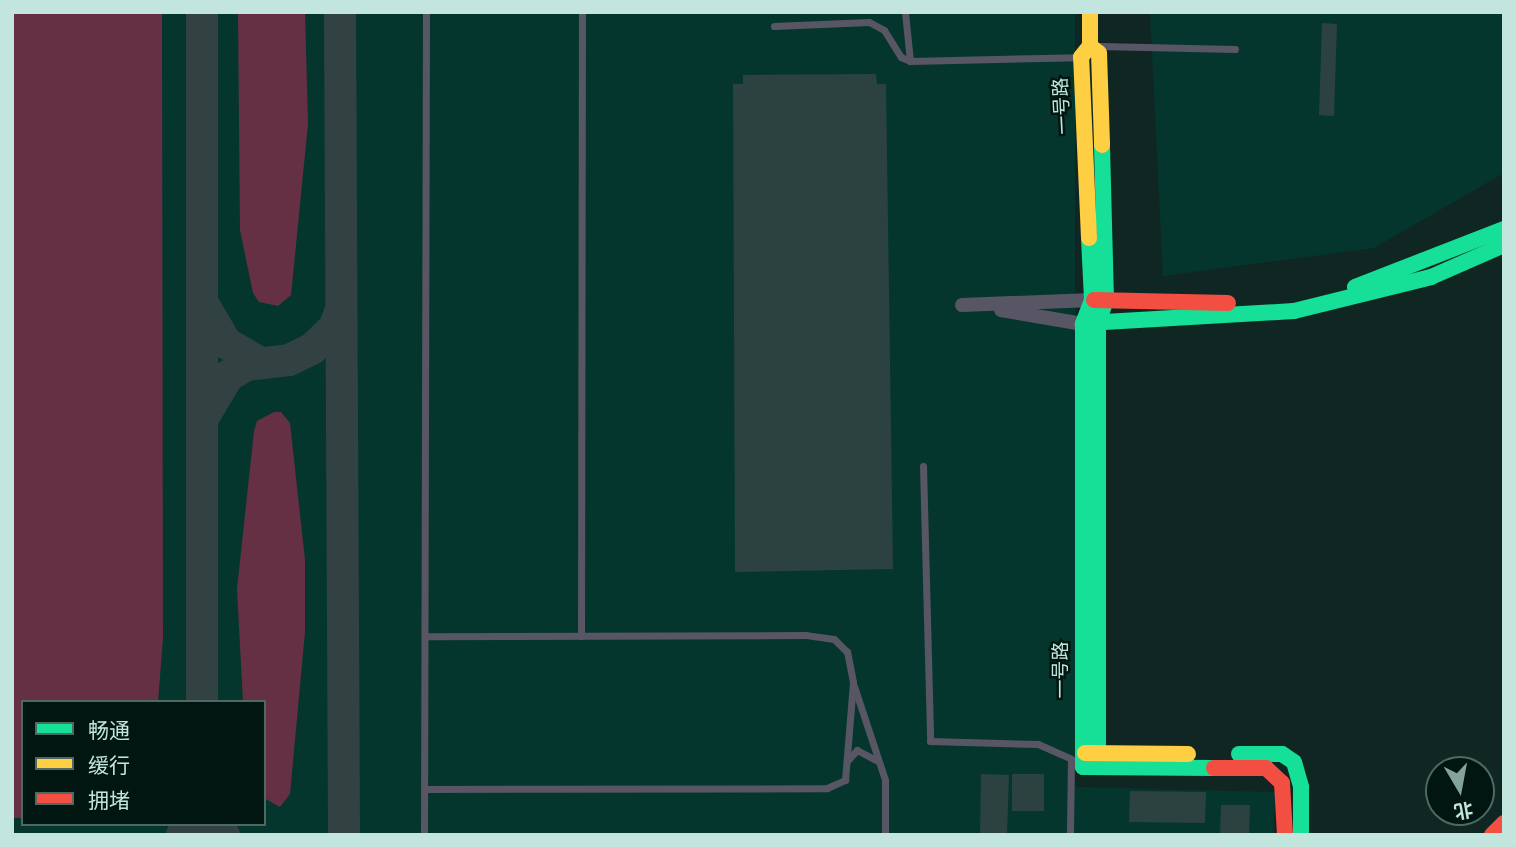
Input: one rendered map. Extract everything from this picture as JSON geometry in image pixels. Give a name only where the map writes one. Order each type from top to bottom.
[{"type":"main road","name":"一号路","points":[[1090,12],[1085,52],[1099,300],[1090,323],[1090,760]]},
{"type":"main road","points":[[1099,300],[1221,303],[1325,294],[1378,281],[1503,234]]},
{"type":"main road","points":[[1090,323],[1294,311],[1342,302],[1431,277],[1503,234]]},
{"type":"main road","points":[[1090,760],[1286,755],[1299,773],[1301,835]]},
{"type":"main road","points":[[1090,760],[1266,768],[1282,783],[1285,835]]},
{"type":"main road","points":[[1492,835],[1504,823]]},
{"type":"street","points":[[1090,323],[962,305],[1099,300]]},
{"type":"lane","points":[[424,835],[428,636],[426,12]]},
{"type":"lane","points":[[581,636],[582,12]]},
{"type":"lane","points":[[905,12],[910,61]]},
{"type":"lane","points":[[774,26],[869,22],[884,30],[901,57],[910,61],[1085,52],[1235,49]]},
{"type":"lane","points":[[923,466],[930,741],[1038,744],[1071,758],[1070,835]]},
{"type":"lane","points":[[428,636],[834,639],[847,652],[853,682],[885,780],[885,835]]},
{"type":"lane","points":[[425,789],[827,788],[845,779],[853,682]]},
{"type":"lane","points":[[847,761],[857,751],[878,761]]},
{"type":"shaded area","points":[[12,12],[1075,12],[1075,787],[1275,792],[1274,835],[12,835]]},
{"type":"shaded area","points":[[12,12],[162,12],[163,638],[158,700],[21,700],[21,818],[12,818]]},
{"type":"shaded area","points":[[238,12],[305,12],[308,124],[291,295],[278,306],[259,302],[253,293],[240,230]]},
{"type":"shaded area","points":[[1150,12],[1504,12],[1504,173],[1374,248],[1163,276]]},
{"type":"shaded area","points":[[274,412],[281,412],[290,423],[305,560],[305,632],[290,794],[280,807],[266,799],[266,700],[243,700],[237,589],[257,421]]},
{"type":"building","points":[[1322,23],[1337,24],[1334,116],[1319,115]]},
{"type":"building","points":[[876,74],[877,84],[886,84],[893,569],[735,572],[733,84],[743,84],[743,75]]},
{"type":"building","points":[[981,774],[1009,775],[1007,835],[980,835]]},
{"type":"building","points":[[1012,774],[1044,774],[1044,811],[1012,811]]},
{"type":"building","points":[[1130,791],[1206,792],[1205,823],[1129,822]]},
{"type":"building","points":[[1221,805],[1250,805],[1249,835],[1220,835]]},
{"type":"taxiway","points":[[202,12],[202,700]]},
{"type":"taxiway","points":[[340,12],[344,835]]},
{"type":"taxiway","points":[[202,302],[226,343],[259,362]]},
{"type":"taxiway","points":[[203,418],[228,376],[246,365],[289,360],[312,349],[334,328],[341,310]]},
{"type":"taxiway","points":[[182,835],[189,826]]},
{"type":"taxiway","points":[[216,826],[224,835]]},
{"type":"traffic: fast","points":[[1098,767],[1098,323],[1106,300],[1102,145]]},
{"type":"traffic: fast","points":[[1355,287],[1504,229]]},
{"type":"traffic: fast","points":[[1089,238],[1092,300],[1083,324],[1083,767],[1214,768]]},
{"type":"traffic: fast","points":[[1087,323],[1294,311],[1431,277],[1504,245]]},
{"type":"traffic: fast","points":[[1239,754],[1282,754],[1294,762],[1301,787],[1301,835]]},
{"type":"traffic: slow","points":[[1090,12],[1090,46]]},
{"type":"traffic: slow","points":[[1089,238],[1081,57],[1090,46],[1099,53],[1102,145]]},
{"type":"traffic: slow","points":[[1085,753],[1188,754]]},
{"type":"traffic: jam","points":[[1094,300],[1228,303]]},
{"type":"traffic: jam","points":[[1214,768],[1266,768],[1282,783],[1285,835]]},
{"type":"traffic: jam","points":[[1492,835],[1504,823]]}]
